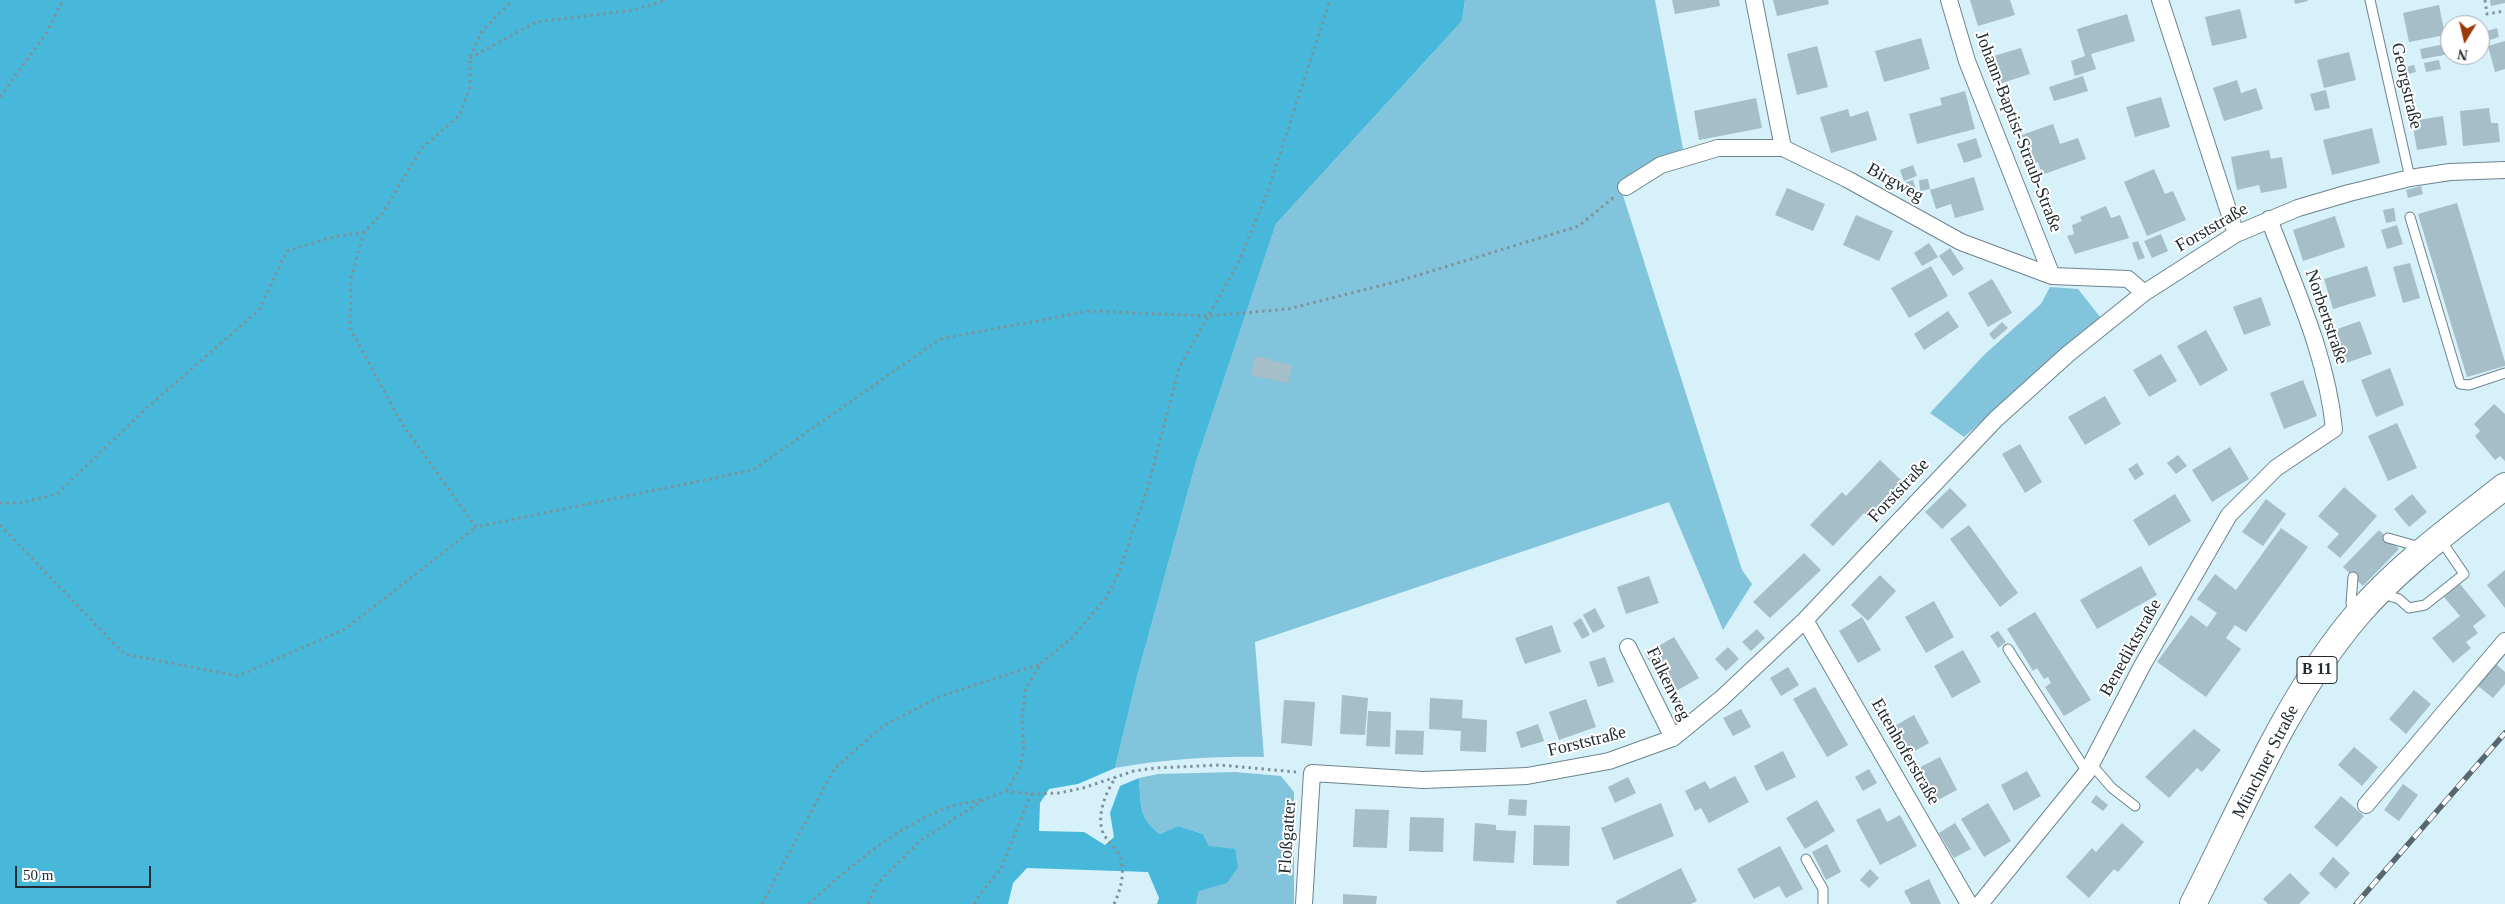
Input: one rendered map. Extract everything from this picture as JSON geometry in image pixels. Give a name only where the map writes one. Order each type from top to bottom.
[{"type":"main road","name":"Münchner Straße","points":[[2193,904],[2292,708],[2356,617],[2378,592],[2430,545],[2505,486]]},
{"type":"street","points":[[1754,0],[1783,148]]},
{"type":"street","name":"Johann-Baptist-Straub-Straße","points":[[1949,0],[1967,60],[2052,276]]},
{"type":"street","points":[[2160,0],[2236,234]]},
{"type":"street","name":"Birgweg","points":[[1626,187],[1660,165],[1718,148],[1783,148],[1847,179],[1961,242],[2052,276],[2128,279],[2144,293]]},
{"type":"street","name":"Forststraße","points":[[1312,773],[1423,780],[1527,776],[1609,761],[1672,738],[1722,698],[1806,620],[1996,419],[2068,354],[2144,293],[2236,234],[2270,220],[2349,193],[2410,178],[2450,172],[2505,170]]},
{"type":"street","name":"Norbertstraße","points":[[2270,220],[2318,350],[2330,393],[2334,430]]},
{"type":"street","name":"Benediktstraße","points":[[1980,904],[2090,768],[2142,666],[2229,515],[2276,468],[2334,430]]},
{"type":"street","name":"Ettenhoferstraße","points":[[1806,620],[1969,904]]},
{"type":"street","points":[[2366,805],[2505,641]]},
{"type":"street","name":"Falkenweg","points":[[1628,647],[1672,738]]},
{"type":"street","name":"Floßgatter","points":[[1304,904],[1312,773]]},
{"type":"lane","name":"Georgstraße","points":[[2370,0],[2410,178]]},
{"type":"lane","points":[[2410,217],[2460,384],[2469,385],[2505,374]]},
{"type":"lane","points":[[2378,592],[2399,600],[2409,608],[2425,605],[2464,574],[2430,545],[2413,545],[2388,538]]},
{"type":"lane","points":[[2353,577],[2351,604],[2356,617]]},
{"type":"lane","points":[[2008,648],[2090,768],[2135,806]]},
{"type":"lane","points":[[1806,859],[1823,889],[1823,904]]},
{"type":"path","points":[[0,97],[47,32],[62,0]]},
{"type":"path","points":[[476,527],[402,424],[350,328],[350,279],[364,232],[382,214],[422,148],[460,116],[470,86],[470,58],[482,31],[513,0]]},
{"type":"path","points":[[470,58],[536,22],[634,10],[667,0]]},
{"type":"path","points":[[1006,791],[1020,768],[1024,750],[1022,720],[1025,690],[1040,664],[1073,637],[1106,598],[1117,578],[1148,487],[1179,368],[1239,261],[1268,191],[1330,0]]},
{"type":"path","points":[[2485,0],[2487,14],[2505,11]]},
{"type":"path","points":[[0,525],[124,654],[238,676],[345,629],[476,527],[753,470],[940,339],[1089,311],[1208,316],[1288,309],[1399,280],[1579,226],[1626,187]]},
{"type":"path","points":[[0,503],[20,503],[57,494],[150,405],[259,310],[287,251],[333,238],[364,232]]},
{"type":"path","points":[[762,904],[834,769],[876,732],[940,696],[1040,664]]},
{"type":"path","points":[[809,904],[860,860],[910,826],[944,808],[985,799],[1006,791],[1031,794],[1059,793],[1134,771],[1155,768],[1220,765],[1312,773]]},
{"type":"path","points":[[1114,904],[1121,887],[1122,871],[1119,856],[1103,832],[1102,814],[1105,793],[1116,777]]},
{"type":"path","points":[[974,904],[1001,869],[1031,794]]},
{"type":"path","points":[[868,904],[877,884],[921,840],[985,799]]},
{"type":"shaded area","points":[[0,0],[1465,0],[1462,21],[1276,224],[1196,462],[1137,677],[1115,768],[1078,784],[1049,789],[1040,803],[1039,831],[1084,832],[1105,845],[1114,837],[1110,813],[1120,786],[1139,778],[1144,816],[1160,834],[1178,826],[1203,834],[1209,846],[1235,849],[1238,867],[1227,883],[1199,891],[1196,904],[1157,904],[1159,898],[1148,872],[1027,868],[1013,883],[1008,904],[0,904]]},
{"type":"shaded area","points":[[1465,0],[1655,0],[1683,149],[1660,159],[1620,186],[1742,570],[1752,584],[1723,630],[1669,502],[1255,642],[1264,757],[1189,759],[1115,768],[1137,677],[1196,462],[1276,224],[1462,21]]},
{"type":"shaded area","points":[[2050,287],[2078,289],[2101,318],[2048,361],[1964,437],[1930,413],[1985,354],[2041,304]]},
{"type":"shaded area","points":[[1235,772],[1281,776],[1294,792],[1294,904],[1196,904],[1209,846],[1203,834],[1178,826],[1160,834],[1144,816],[1139,778],[1158,774]]},
{"type":"building","points":[[1672,0],[1719,0],[1720,6],[1675,14]]},
{"type":"building","points":[[1773,0],[1828,0],[1829,4],[1777,16]]},
{"type":"building","points":[[1970,0],[2010,0],[2015,15],[1978,26]]},
{"type":"building","points":[[2294,0],[2308,0],[2308,1],[2295,4]]},
{"type":"building","points":[[2490,0],[2505,0],[2505,3],[2491,6]]},
{"type":"building","points":[[2439,5],[2441,15],[2440,36],[2409,42],[2403,13]]},
{"type":"building","points":[[2240,9],[2247,38],[2212,46],[2205,17]]},
{"type":"building","points":[[2127,14],[2135,41],[2091,54],[2096,69],[2075,76],[2071,61],[2085,56],[2077,29]]},
{"type":"building","points":[[2497,28],[2499,37],[2490,40],[2490,30]]},
{"type":"building","points":[[1921,38],[1930,69],[1884,82],[1875,51]]},
{"type":"building","points":[[2505,41],[2505,69],[2495,72],[2490,45]]},
{"type":"building","points":[[2440,45],[2440,56],[2422,59],[2420,49]]},
{"type":"building","points":[[1817,46],[1828,87],[1797,95],[1787,54]]},
{"type":"building","points":[[2021,48],[2030,74],[1999,84],[1990,57]]},
{"type":"building","points":[[2349,52],[2356,80],[2324,88],[2317,60]]},
{"type":"building","points":[[2439,60],[2441,69],[2426,72],[2424,63]]},
{"type":"building","points":[[2414,65],[2416,72],[2404,75],[2403,68]]},
{"type":"building","points":[[2083,76],[2088,91],[2054,101],[2049,87]]},
{"type":"building","points":[[2237,80],[2241,93],[2256,88],[2263,109],[2224,121],[2213,88]]},
{"type":"building","points":[[2326,90],[2330,108],[2315,111],[2310,94]]},
{"type":"building","points":[[1965,91],[1975,129],[1917,144],[1909,114],[1942,105],[1940,98]]},
{"type":"building","points":[[2161,97],[2170,127],[2135,137],[2126,107]]},
{"type":"building","points":[[1756,98],[1762,128],[1699,140],[1694,111]]},
{"type":"building","points":[[2489,108],[2491,123],[2498,123],[2500,142],[2463,146],[2460,111]]},
{"type":"building","points":[[1848,109],[1850,117],[1868,111],[1877,140],[1831,153],[1820,117]]},
{"type":"building","points":[[2443,116],[2447,145],[2417,150],[2412,121]]},
{"type":"building","points":[[2053,124],[2060,144],[2078,138],[2086,159],[2042,175],[2038,162],[2030,165],[2019,136]]},
{"type":"building","points":[[2372,128],[2380,163],[2332,175],[2323,140]]},
{"type":"building","points":[[1976,138],[1982,157],[1964,163],[1957,144]]},
{"type":"building","points":[[2269,150],[2271,159],[2282,157],[2287,188],[2261,193],[2259,185],[2237,190],[2231,157]]},
{"type":"building","points":[[1913,165],[1917,176],[1904,181],[1900,170]]},
{"type":"building","points":[[2154,169],[2165,194],[2173,191],[2186,220],[2147,236],[2124,182]]},
{"type":"building","points":[[1974,177],[1984,210],[1955,218],[1951,204],[1936,209],[1930,190]]},
{"type":"building","points":[[1928,179],[1930,189],[1920,191],[1919,180]]},
{"type":"building","points":[[1913,180],[1918,195],[1911,197],[1906,182]]},
{"type":"building","points":[[2421,186],[2423,194],[2408,198],[2406,190]]},
{"type":"building","points":[[1787,188],[1825,204],[1813,231],[1775,215]]},
{"type":"building","points":[[2457,203],[2505,362],[2505,366],[2467,377],[2418,214]]},
{"type":"building","points":[[2106,206],[2111,218],[2120,215],[2129,238],[2075,254],[2067,236],[2074,234],[2072,225],[2082,221],[2080,217]]},
{"type":"building","points":[[2394,208],[2396,221],[2386,223],[2383,210]]},
{"type":"building","points":[[1856,215],[1893,231],[1879,261],[1843,245]]},
{"type":"building","points":[[2335,216],[2345,247],[2303,261],[2293,230]]},
{"type":"building","points":[[2397,225],[2403,244],[2387,249],[2381,230]]},
{"type":"building","points":[[2161,234],[2168,251],[2152,258],[2144,241]]},
{"type":"building","points":[[2138,241],[2145,258],[2138,260],[2132,243]]},
{"type":"building","points":[[1929,243],[1938,257],[1922,266],[1914,253]]},
{"type":"building","points":[[1950,248],[1964,269],[1953,276],[1939,256]]},
{"type":"building","points":[[2410,263],[2420,298],[2403,303],[2393,267]]},
{"type":"building","points":[[1931,266],[1948,296],[1909,318],[1891,288]]},
{"type":"building","points":[[2367,266],[2376,296],[2333,309],[2324,279]]},
{"type":"building","points":[[1992,279],[2012,313],[1988,327],[1968,293]]},
{"type":"building","points":[[2261,297],[2271,325],[2244,335],[2233,307]]},
{"type":"building","points":[[1948,311],[1959,327],[1924,350],[1914,334]]},
{"type":"building","points":[[2360,321],[2372,354],[2337,366],[2326,333]]},
{"type":"building","points":[[2002,322],[2008,328],[1994,340],[1989,334]]},
{"type":"building","points":[[2206,330],[2228,370],[2200,386],[2177,346]]},
{"type":"building","points":[[2161,354],[2177,381],[2149,397],[2133,370]]},
{"type":"building","points":[[1255,356],[1292,365],[1288,383],[1251,375]]},
{"type":"building","points":[[2390,368],[2404,405],[2376,417],[2361,380]]},
{"type":"building","points":[[2303,380],[2317,416],[2284,429],[2270,393]]},
{"type":"building","points":[[2105,396],[2121,424],[2085,445],[2068,417]]},
{"type":"building","points":[[2494,404],[2505,414],[2505,461],[2500,456],[2495,460],[2475,436],[2480,431],[2474,424]]},
{"type":"building","points":[[2397,423],[2417,468],[2388,481],[2368,436]]},
{"type":"building","points":[[2020,444],[2042,482],[2025,493],[2002,454]]},
{"type":"building","points":[[2230,447],[2249,479],[2212,502],[2192,470]]},
{"type":"building","points":[[2178,455],[2187,466],[2176,474],[2167,463]]},
{"type":"building","points":[[1880,460],[1902,481],[1868,516],[1864,513],[1833,546],[1810,525],[1842,492],[1846,496]]},
{"type":"building","points":[[2137,463],[2144,474],[2135,480],[2128,469]]},
{"type":"building","points":[[2344,487],[2377,516],[2340,558],[2327,547],[2339,534],[2318,516]]},
{"type":"building","points":[[1950,488],[1967,505],[1942,529],[1925,512]]},
{"type":"building","points":[[2175,494],[2191,521],[2149,546],[2133,520]]},
{"type":"building","points":[[2412,494],[2427,512],[2409,527],[2394,509]]},
{"type":"building","points":[[2266,499],[2286,514],[2263,546],[2242,532]]},
{"type":"building","points":[[1969,525],[2018,593],[2000,607],[1950,539]]},
{"type":"building","points":[[2281,528],[2308,547],[2246,632],[2235,625],[2226,638],[2241,649],[2206,697],[2157,662],[2191,615],[2207,627],[2217,613],[2197,599],[2215,574],[2236,590]]},
{"type":"building","points":[[2379,530],[2399,549],[2363,586],[2343,567]]},
{"type":"building","points":[[1804,553],[1821,570],[1770,618],[1753,602]]},
{"type":"building","points":[[2141,566],[2157,595],[2097,629],[2080,600]]},
{"type":"building","points":[[2505,570],[2505,608],[2487,585]]},
{"type":"building","points":[[1880,575],[1896,591],[1868,621],[1851,605]]},
{"type":"building","points":[[1649,576],[1659,603],[1626,614],[1617,587]]},
{"type":"building","points":[[2460,584],[2486,616],[2473,626],[2478,633],[2466,642],[2471,648],[2453,663],[2432,638],[2460,616],[2444,597]]},
{"type":"building","points":[[1934,601],[1954,637],[1926,653],[1905,617]]},
{"type":"building","points":[[1595,608],[1605,627],[1593,633],[1583,615]]},
{"type":"building","points":[[2035,612],[2091,700],[2064,716],[2045,687],[2051,683],[2048,677],[2044,679],[2037,668],[2033,671],[2007,629]]},
{"type":"building","points":[[1862,617],[1881,650],[1858,663],[1839,631]]},
{"type":"building","points":[[1581,618],[1590,635],[1582,639],[1573,623]]},
{"type":"building","points":[[1552,625],[1561,652],[1525,664],[1515,638]]},
{"type":"building","points":[[1757,629],[1765,638],[1751,651],[1742,642]]},
{"type":"building","points":[[1998,631],[2006,642],[1998,648],[1990,636]]},
{"type":"building","points":[[1674,637],[1699,678],[1669,695],[1645,654]]},
{"type":"building","points":[[1728,647],[1739,659],[1726,671],[1715,659]]},
{"type":"building","points":[[1963,650],[1981,682],[1952,698],[1934,666]]},
{"type":"building","points":[[1605,657],[1614,682],[1598,687],[1589,662]]},
{"type":"building","points":[[2496,664],[2505,672],[2505,684],[2493,698],[2478,686]]},
{"type":"building","points":[[1788,667],[1799,685],[1781,696],[1770,678]]},
{"type":"building","points":[[1815,687],[1848,745],[1827,757],[1793,699]]},
{"type":"building","points":[[2414,690],[2431,704],[2406,734],[2389,719]]},
{"type":"building","points":[[1342,695],[1368,698],[1365,735],[1340,734]]},
{"type":"building","points":[[1430,698],[1463,700],[1462,718],[1487,720],[1486,752],[1460,751],[1461,731],[1429,729]]},
{"type":"building","points":[[1586,699],[1596,727],[1559,740],[1549,712]]},
{"type":"building","points":[[1284,700],[1315,702],[1312,746],[1281,743]]},
{"type":"building","points":[[1741,709],[1751,727],[1733,736],[1723,718]]},
{"type":"building","points":[[1368,711],[1391,712],[1390,747],[1366,746]]},
{"type":"building","points":[[1914,715],[1929,743],[1906,756],[1891,728]]},
{"type":"building","points":[[1538,724],[1544,741],[1521,748],[1516,732]]},
{"type":"building","points":[[2194,729],[2221,750],[2202,772],[2197,768],[2169,798],[2145,777]]},
{"type":"building","points":[[1396,730],[1424,731],[1423,755],[1395,754]]},
{"type":"building","points":[[2354,747],[2378,767],[2362,786],[2338,765]]},
{"type":"building","points":[[1783,751],[1796,777],[1766,791],[1754,766]]},
{"type":"building","points":[[1940,757],[1957,790],[1930,804],[1913,771]]},
{"type":"building","points":[[1869,769],[1877,783],[1863,791],[1855,777]]},
{"type":"building","points":[[2027,771],[2041,796],[2014,811],[2001,785]]},
{"type":"building","points":[[1735,776],[1749,802],[1709,823],[1701,808],[1695,811],[1685,791],[1705,781],[1710,789]]},
{"type":"building","points":[[1628,777],[1636,793],[1615,803],[1608,787]]},
{"type":"building","points":[[2403,784],[2418,795],[2399,821],[2384,810]]},
{"type":"building","points":[[2096,795],[2108,805],[2103,811],[2091,802]]},
{"type":"building","points":[[2341,796],[2364,816],[2337,847],[2314,827]]},
{"type":"building","points":[[1509,799],[1527,800],[1526,816],[1508,815]]},
{"type":"building","points":[[1817,800],[1835,831],[1805,849],[1786,818]]},
{"type":"building","points":[[1661,803],[1674,836],[1614,860],[1601,828]]},
{"type":"building","points":[[1988,803],[2011,841],[1984,857],[1961,819]]},
{"type":"building","points":[[1880,808],[1887,822],[1900,815],[1917,846],[1880,865],[1856,820]]},
{"type":"building","points":[[1355,809],[1389,810],[1387,848],[1353,847]]},
{"type":"building","points":[[1410,817],[1444,818],[1443,852],[1409,851]]},
{"type":"building","points":[[1475,823],[1496,825],[1496,830],[1516,831],[1514,863],[1473,861]]},
{"type":"building","points":[[1955,823],[1971,849],[1954,858],[1939,833]]},
{"type":"building","points":[[2122,823],[2144,842],[2118,872],[2114,869],[2089,898],[2066,877],[2092,848],[2096,852]]},
{"type":"building","points":[[1534,825],[1570,826],[1569,866],[1533,865]]},
{"type":"building","points":[[1827,844],[1841,872],[1826,880],[1812,852]]},
{"type":"building","points":[[1780,846],[1803,889],[1786,898],[1779,886],[1754,899],[1737,869]]},
{"type":"building","points":[[2333,857],[2350,873],[2336,889],[2319,874]]},
{"type":"building","points":[[1681,868],[1697,901],[1691,904],[1617,904],[1616,901]]},
{"type":"building","points":[[1870,869],[1879,878],[1869,888],[1860,880]]},
{"type":"building","points":[[2290,873],[2310,893],[2299,904],[2268,904],[2263,899]]},
{"type":"building","points":[[1929,879],[1941,904],[1911,904],[1904,891]]},
{"type":"building","points":[[1343,894],[1377,896],[1376,904],[1343,904]]},
{"type":"railway","points":[[2356,904],[2505,733]]}]
